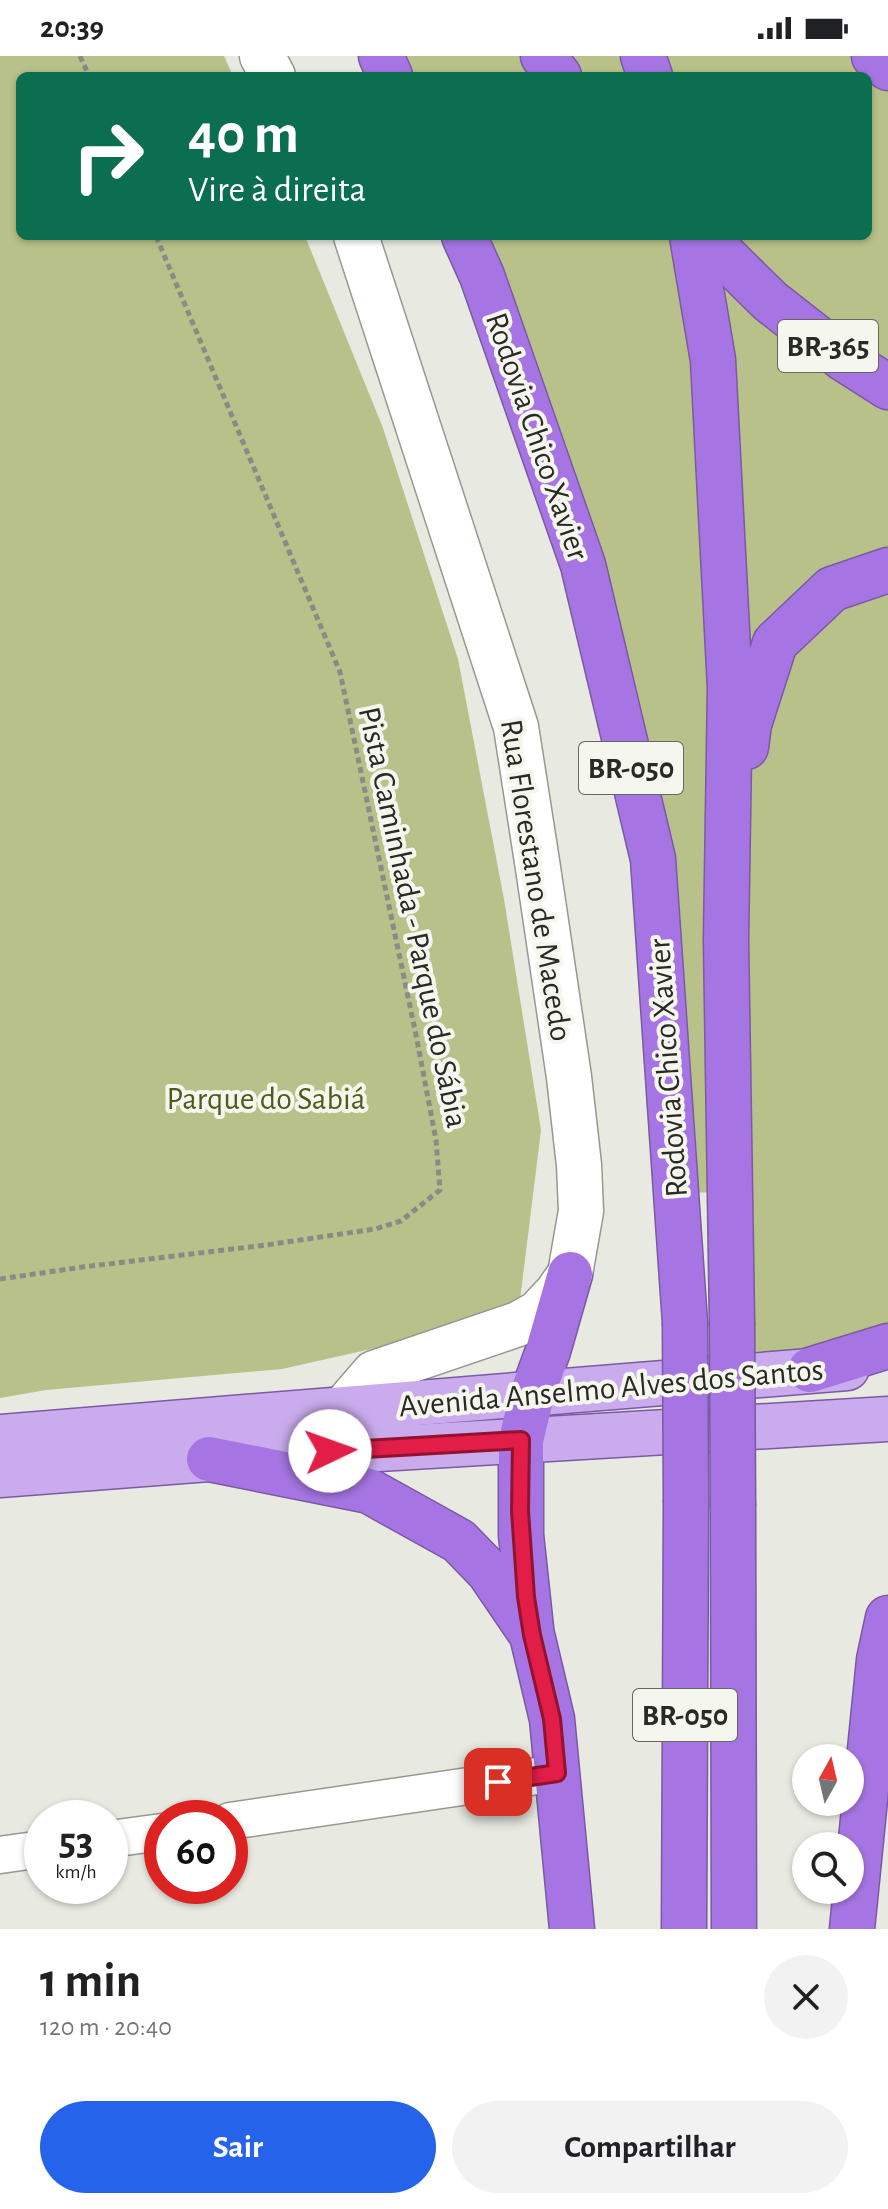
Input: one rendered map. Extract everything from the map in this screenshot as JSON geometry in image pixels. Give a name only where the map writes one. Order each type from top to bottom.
[{"type":"highway","points":[[543,56],[556,72]]},
{"type":"highway","points":[[874,56],[888,68]]},
{"type":"highway","name":"Rodovia Chico Xavier","points":[[466,240],[482,276],[583,565],[653,859],[685,1323],[684,1929]]},
{"type":"highway","name":"Rodovia Chico Xavier","points":[[693,240],[713,360],[730,688],[726,940],[732,1322],[734,1929]]},
{"type":"highway","name":"BR-365","points":[[708,240],[770,301],[844,359],[888,387]]},
{"type":"highway","points":[[726,940],[749,724],[775,643],[832,589],[888,570]]},
{"type":"highway","points":[[570,1274],[521,1440],[521,1535],[532,1635],[552,1719],[572,1929]]},
{"type":"highway","points":[[810,1370],[888,1346]]},
{"type":"highway","points":[[209,1459],[369,1491],[459,1541],[489,1572],[532,1635]]},
{"type":"highway","points":[[852,1929],[879,1660],[888,1618]]},
{"type":"main road","name":"Rua Florestano de Macedo","points":[[343,1409],[374,1373],[518,1324],[538,1313],[570,1274],[581,1211],[569,1077],[516,727],[357,240]]},
{"type":"main road","name":"Avenida Anselmo Alves dos Santos","points":[[0,1437],[888,1365]]},
{"type":"main road","name":"Avenida Anselmo Alves dos Santos","points":[[0,1475],[209,1459],[888,1419]]},
{"type":"street","points":[[248,1818],[557,1773]]},
{"type":"street","points":[[0,1855],[24,1852]]},
{"type":"path","name":"Pista Caminhada - Parque do Sábia","points":[[0,1279],[375,1229],[401,1221],[440,1190],[436,1140],[422,1065],[340,672],[158,240]]},
{"type":"green space","name":"Parque do Sabiá","points":[[0,56],[224,56],[231,72],[16,72],[16,240],[307,240],[383,428],[458,659],[504,899],[541,1130],[518,1316],[282,1369],[46,1390],[0,1398]]},
{"type":"green space","points":[[381,56],[874,56],[888,68],[888,1365],[732,1373],[729,1192],[676,1193],[653,859],[465,240],[872,240],[872,72],[388,72]]},
{"type":"route","points":[[330,1451],[521,1440],[519,1487],[526,1597],[552,1719],[557,1773],[498,1782]]}]
